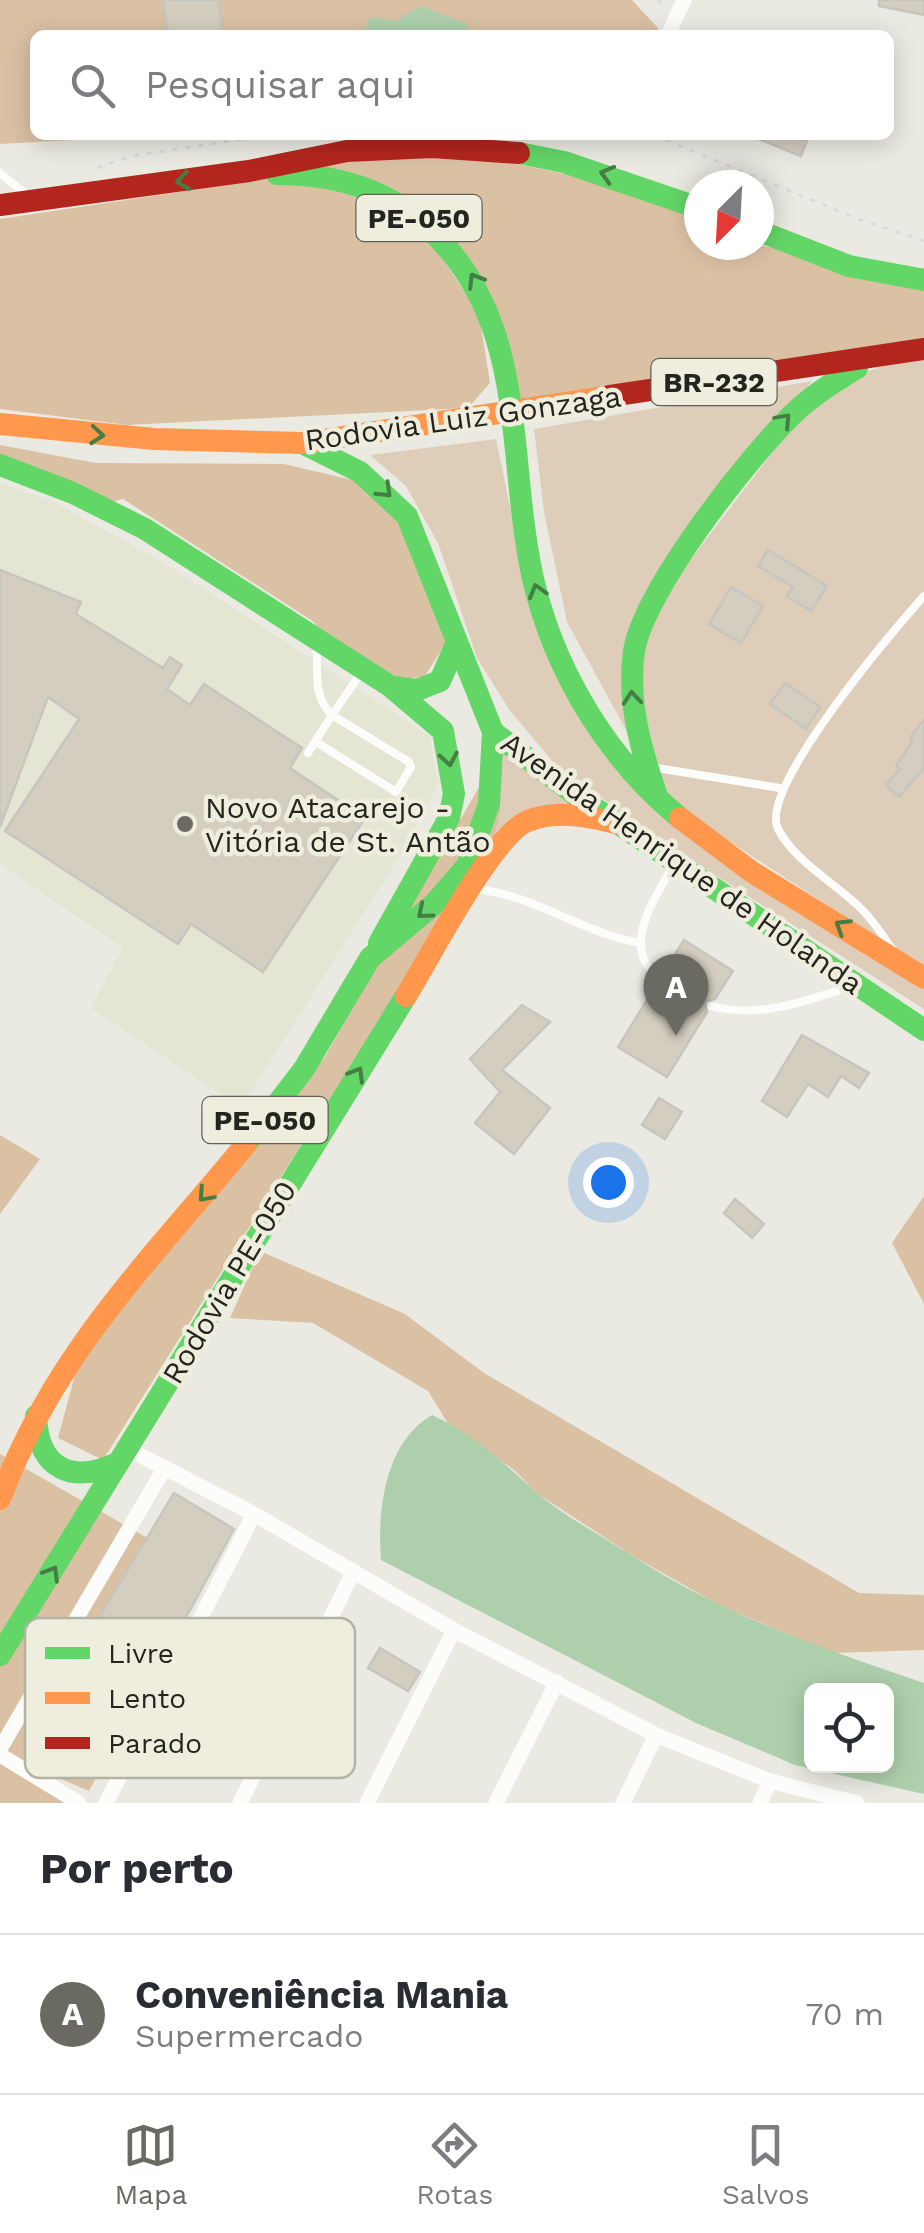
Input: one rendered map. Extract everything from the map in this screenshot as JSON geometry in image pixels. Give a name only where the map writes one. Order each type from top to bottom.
[{"type":"main road","points":[[0,204],[249,171],[347,151],[478,149],[564,162],[684,203]]},
{"type":"main road","name":"Avenida Henrique de Holanda","points":[[249,171],[338,178],[395,201],[452,248],[480,285],[498,330],[533,578],[559,653],[606,739],[656,792],[721,847],[914,972]]},
{"type":"main road","points":[[774,237],[850,266],[924,280]]},
{"type":"main road","name":"Rodovia Luiz Gonzaga","points":[[0,424],[154,440],[302,443],[924,349]]},
{"type":"main road","points":[[656,792],[646,766],[631,696],[632,658],[640,626],[788,414],[836,378],[884,357]]},
{"type":"main road","name":"Avenida Henrique de Holanda","points":[[302,443],[369,476],[393,496],[417,536],[493,732],[620,824],[924,1030]]},
{"type":"main road","points":[[0,465],[109,508],[390,686],[443,731],[454,794],[437,843],[372,956]]},
{"type":"main road","points":[[390,686],[417,690],[440,682],[457,642]]},
{"type":"main road","name":"Rodovia PE-050","points":[[0,1499],[7,1454],[98,1315],[214,1185],[301,1074],[372,956],[438,900],[477,850],[492,800],[493,732]]},
{"type":"main road","name":"Rodovia PE-050","points":[[0,1656],[506,834],[525,819],[572,816],[620,824]]},
{"type":"main road","points":[[36,1412],[35,1434],[43,1454],[58,1470],[79,1476],[101,1474],[124,1455]]},
{"type":"street","points":[[670,30],[684,0]]},
{"type":"street","points":[[124,1455],[164,1469],[254,1514],[454,1630],[656,1735],[770,1781],[858,1803]]},
{"type":"street","points":[[78,1618],[164,1469]]},
{"type":"street","points":[[201,1618],[254,1514]]},
{"type":"street","points":[[330,1618],[353,1572]]},
{"type":"street","points":[[367,1803],[454,1630]]},
{"type":"street","points":[[496,1803],[557,1682]]},
{"type":"street","points":[[25,1709],[0,1752],[25,1768]]},
{"type":"street","points":[[623,1803],[656,1735]]},
{"type":"street","points":[[40,1778],[79,1803]]},
{"type":"street","points":[[106,1803],[119,1778]]},
{"type":"street","points":[[240,1803],[252,1778]]},
{"type":"street","points":[[760,1803],[770,1781]]},
{"type":"lane","points":[[0,173],[33,200]]},
{"type":"lane","points":[[914,972],[872,921],[809,865],[783,835],[774,809],[780,788],[846,693],[924,596]]},
{"type":"lane","points":[[316,742],[392,792],[411,767],[321,704],[318,643]]},
{"type":"lane","points":[[308,753],[362,671]]},
{"type":"lane","points":[[646,766],[780,788]]},
{"type":"lane","points":[[660,978],[647,966],[640,943],[648,913],[675,862]]},
{"type":"lane","points":[[470,888],[531,900],[612,938],[640,943]]},
{"type":"lane","points":[[711,1006],[744,1012],[770,1010],[856,984]]},
{"type":"path","points":[[95,169],[131,156],[238,140]]},
{"type":"path","points":[[666,140],[858,219],[924,240]]},
{"type":"shaded area","points":[[0,0],[632,0],[658,28],[30,30],[30,140],[72,140],[0,144]]},
{"type":"shaded area","points":[[420,6],[468,24],[467,30],[365,30],[370,17],[396,21]]},
{"type":"shaded area","points":[[432,147],[684,198],[684,260],[774,260],[774,248],[924,280],[924,342],[524,409],[489,307],[395,201],[229,163]]},
{"type":"shaded area","points":[[286,176],[359,194],[432,242],[479,314],[490,383],[468,408],[127,425],[0,409],[0,219]]},
{"type":"shaded area","points":[[924,353],[924,969],[656,793],[646,765],[640,626],[823,386]]},
{"type":"shaded area","points":[[812,381],[647,600],[627,732],[567,622],[544,512],[534,429]]},
{"type":"shaded area","points":[[496,439],[531,608],[642,796],[924,985],[924,1009],[647,831],[555,764],[510,711],[477,658],[438,543],[406,486],[370,455]]},
{"type":"shaded area","points":[[0,445],[96,463],[284,464],[361,482],[395,511],[449,638],[425,676],[411,678],[379,672],[334,646],[314,622],[123,499],[111,502],[0,456]]},
{"type":"shaded area","points":[[0,483],[56,503],[164,563],[430,736],[438,785],[399,857],[241,1108],[91,1008],[123,948],[0,864]]},
{"type":"shaded area","points":[[494,744],[583,808],[494,838],[501,811]]},
{"type":"shaded area","points":[[495,759],[501,811],[494,838],[103,1460],[58,1438],[81,1352],[264,1139],[326,1055]]},
{"type":"shaded area","points":[[0,1135],[40,1159],[0,1214]]},
{"type":"shaded area","points":[[924,1196],[924,1304],[892,1243]]},
{"type":"shaded area","points":[[260,1251],[405,1314],[484,1373],[859,1593],[924,1595],[924,1650],[833,1653],[721,1606],[636,1558],[538,1494],[514,1470],[447,1422],[428,1391],[313,1323],[230,1318]]},
{"type":"shaded area","points":[[432,1415],[487,1449],[558,1509],[665,1576],[811,1643],[924,1683],[924,1794],[831,1773],[894,1773],[894,1683],[804,1683],[804,1767],[795,1765],[696,1723],[381,1560],[383,1499],[394,1460],[404,1442]]},
{"type":"shaded area","points":[[0,1454],[207,1572],[182,1618],[25,1618],[25,1764],[0,1753]]},
{"type":"shaded area","points":[[0,1759],[66,1803],[0,1803]]},
{"type":"shaded area","points":[[59,1778],[96,1778],[89,1791]]},
{"type":"building","points":[[163,0],[218,0],[222,30],[167,30]]},
{"type":"building","points":[[879,0],[924,0],[924,15],[879,6]]},
{"type":"building","points":[[761,140],[807,140],[801,156]]},
{"type":"building","points":[[768,550],[827,586],[811,611],[787,596],[793,587],[758,566]]},
{"type":"building","name":"Novo Atacarejo - Vitória de St. Antão","points":[[0,570],[81,602],[76,614],[163,668],[170,657],[182,665],[167,689],[190,705],[204,684],[302,748],[290,768],[365,818],[263,972],[191,924],[178,944],[5,831],[79,719],[48,697],[0,827]]},
{"type":"building","points":[[731,587],[763,606],[741,643],[709,624]]},
{"type":"building","points":[[785,683],[820,707],[806,729],[770,704]]},
{"type":"building","points":[[924,719],[924,768],[899,797],[886,785],[900,769],[896,766]]},
{"type":"building","points":[[684,940],[733,971],[715,999],[705,1002],[707,1012],[667,1077],[618,1047],[657,984],[666,982],[664,972]]},
{"type":"building","points":[[522,1005],[550,1022],[502,1070],[550,1108],[514,1154],[475,1123],[500,1092],[470,1059]]},
{"type":"building","points":[[802,1035],[869,1073],[859,1088],[841,1076],[828,1097],[808,1084],[787,1117],[762,1101]]},
{"type":"building","points":[[659,1098],[682,1112],[665,1139],[642,1125]]},
{"type":"building","points":[[735,1199],[764,1224],[752,1238],[724,1213]]},
{"type":"building","points":[[174,1493],[234,1529],[185,1618],[99,1618]]},
{"type":"building","points":[[380,1648],[420,1672],[408,1691],[368,1668]]},
{"type":"traffic: fast","points":[[519,153],[564,162],[684,203]]},
{"type":"traffic: fast","points":[[277,174],[337,180],[374,192],[424,224],[459,263],[484,305],[500,349],[526,542],[536,591],[558,655],[590,716],[610,744],[631,771],[680,818]]},
{"type":"traffic: fast","points":[[774,237],[849,266],[924,280]]},
{"type":"traffic: fast","points":[[656,793],[634,705],[632,669],[642,625],[677,560],[752,459],[802,405],[857,368]]},
{"type":"traffic: fast","points":[[302,443],[360,472],[407,516],[493,732],[577,796],[924,1030]]},
{"type":"traffic: fast","points":[[0,465],[73,493],[145,529],[390,686],[443,731],[454,794],[449,818],[379,943]]},
{"type":"traffic: fast","points":[[394,687],[417,690],[440,681],[457,642]]},
{"type":"traffic: fast","points":[[246,1144],[304,1069],[370,958],[434,904],[467,866],[489,804],[493,732]]},
{"type":"traffic: fast","points":[[0,1655],[406,996]]},
{"type":"traffic: fast","points":[[36,1416],[43,1449],[61,1468],[87,1472],[119,1462]]},
{"type":"traffic: slow","points":[[0,424],[154,439],[302,443],[610,396]]},
{"type":"traffic: slow","points":[[406,996],[480,872],[514,831],[528,821],[551,815],[620,824]]},
{"type":"traffic: slow","points":[[680,818],[752,872],[924,978]]},
{"type":"traffic: slow","points":[[0,1499],[22,1446],[76,1353],[140,1269],[246,1144]]},
{"type":"traffic: jam","points":[[0,205],[249,171],[347,151],[432,147],[519,153]]},
{"type":"traffic: jam","points":[[610,396],[924,349]]},
{"type":"place","name":"Novo Atacarejo - Vitória de St. Antão","points":[[185,824]]},
{"type":"place","name":"Conveniência Mania","points":[[676,1036]]}]
